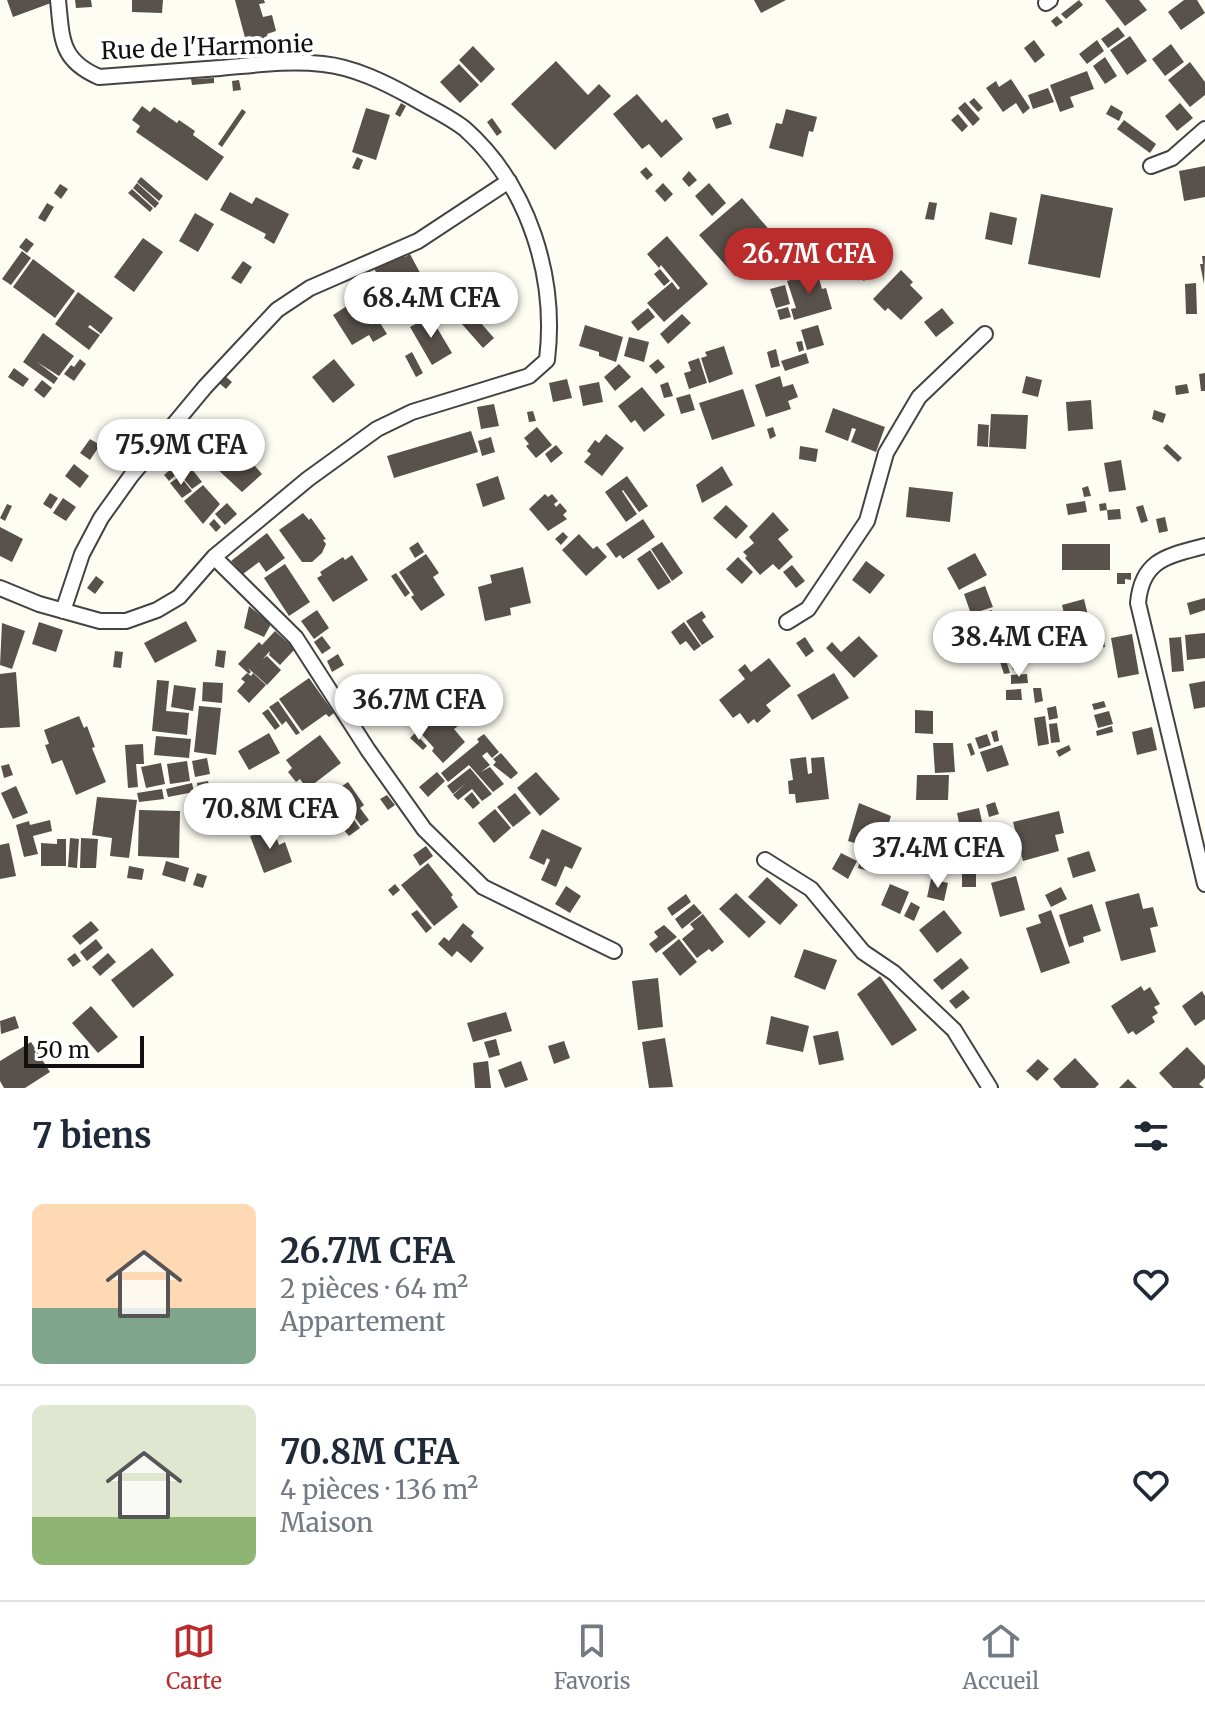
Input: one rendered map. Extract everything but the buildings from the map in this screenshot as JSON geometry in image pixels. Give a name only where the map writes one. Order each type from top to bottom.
[{"type":"street","name":"Rue de l'Harmonie","points":[[0,588],[100,621],[126,621],[147,613],[179,597],[214,557],[329,462],[377,429],[412,412],[529,376],[547,360],[551,327],[545,275],[525,211],[509,181],[485,149],[463,127],[392,86],[327,64],[293,61],[99,77],[81,69],[66,52],[58,0]]},
{"type":"street","points":[[1151,166],[1172,158],[1205,129]]},
{"type":"street","points":[[63,611],[82,554],[101,518],[131,476],[205,387],[277,310],[310,288],[418,241],[509,181]]},
{"type":"street","points":[[787,622],[808,609],[867,521],[886,453],[919,397],[985,334]]},
{"type":"street","points":[[1205,546],[1156,562],[1139,586],[1138,603],[1205,884]]},
{"type":"street","points":[[214,557],[296,638],[368,750],[424,829],[473,878],[483,887],[614,951]]},
{"type":"street","points":[[765,860],[811,889],[863,952],[894,973],[954,1030],[990,1088]]}]
